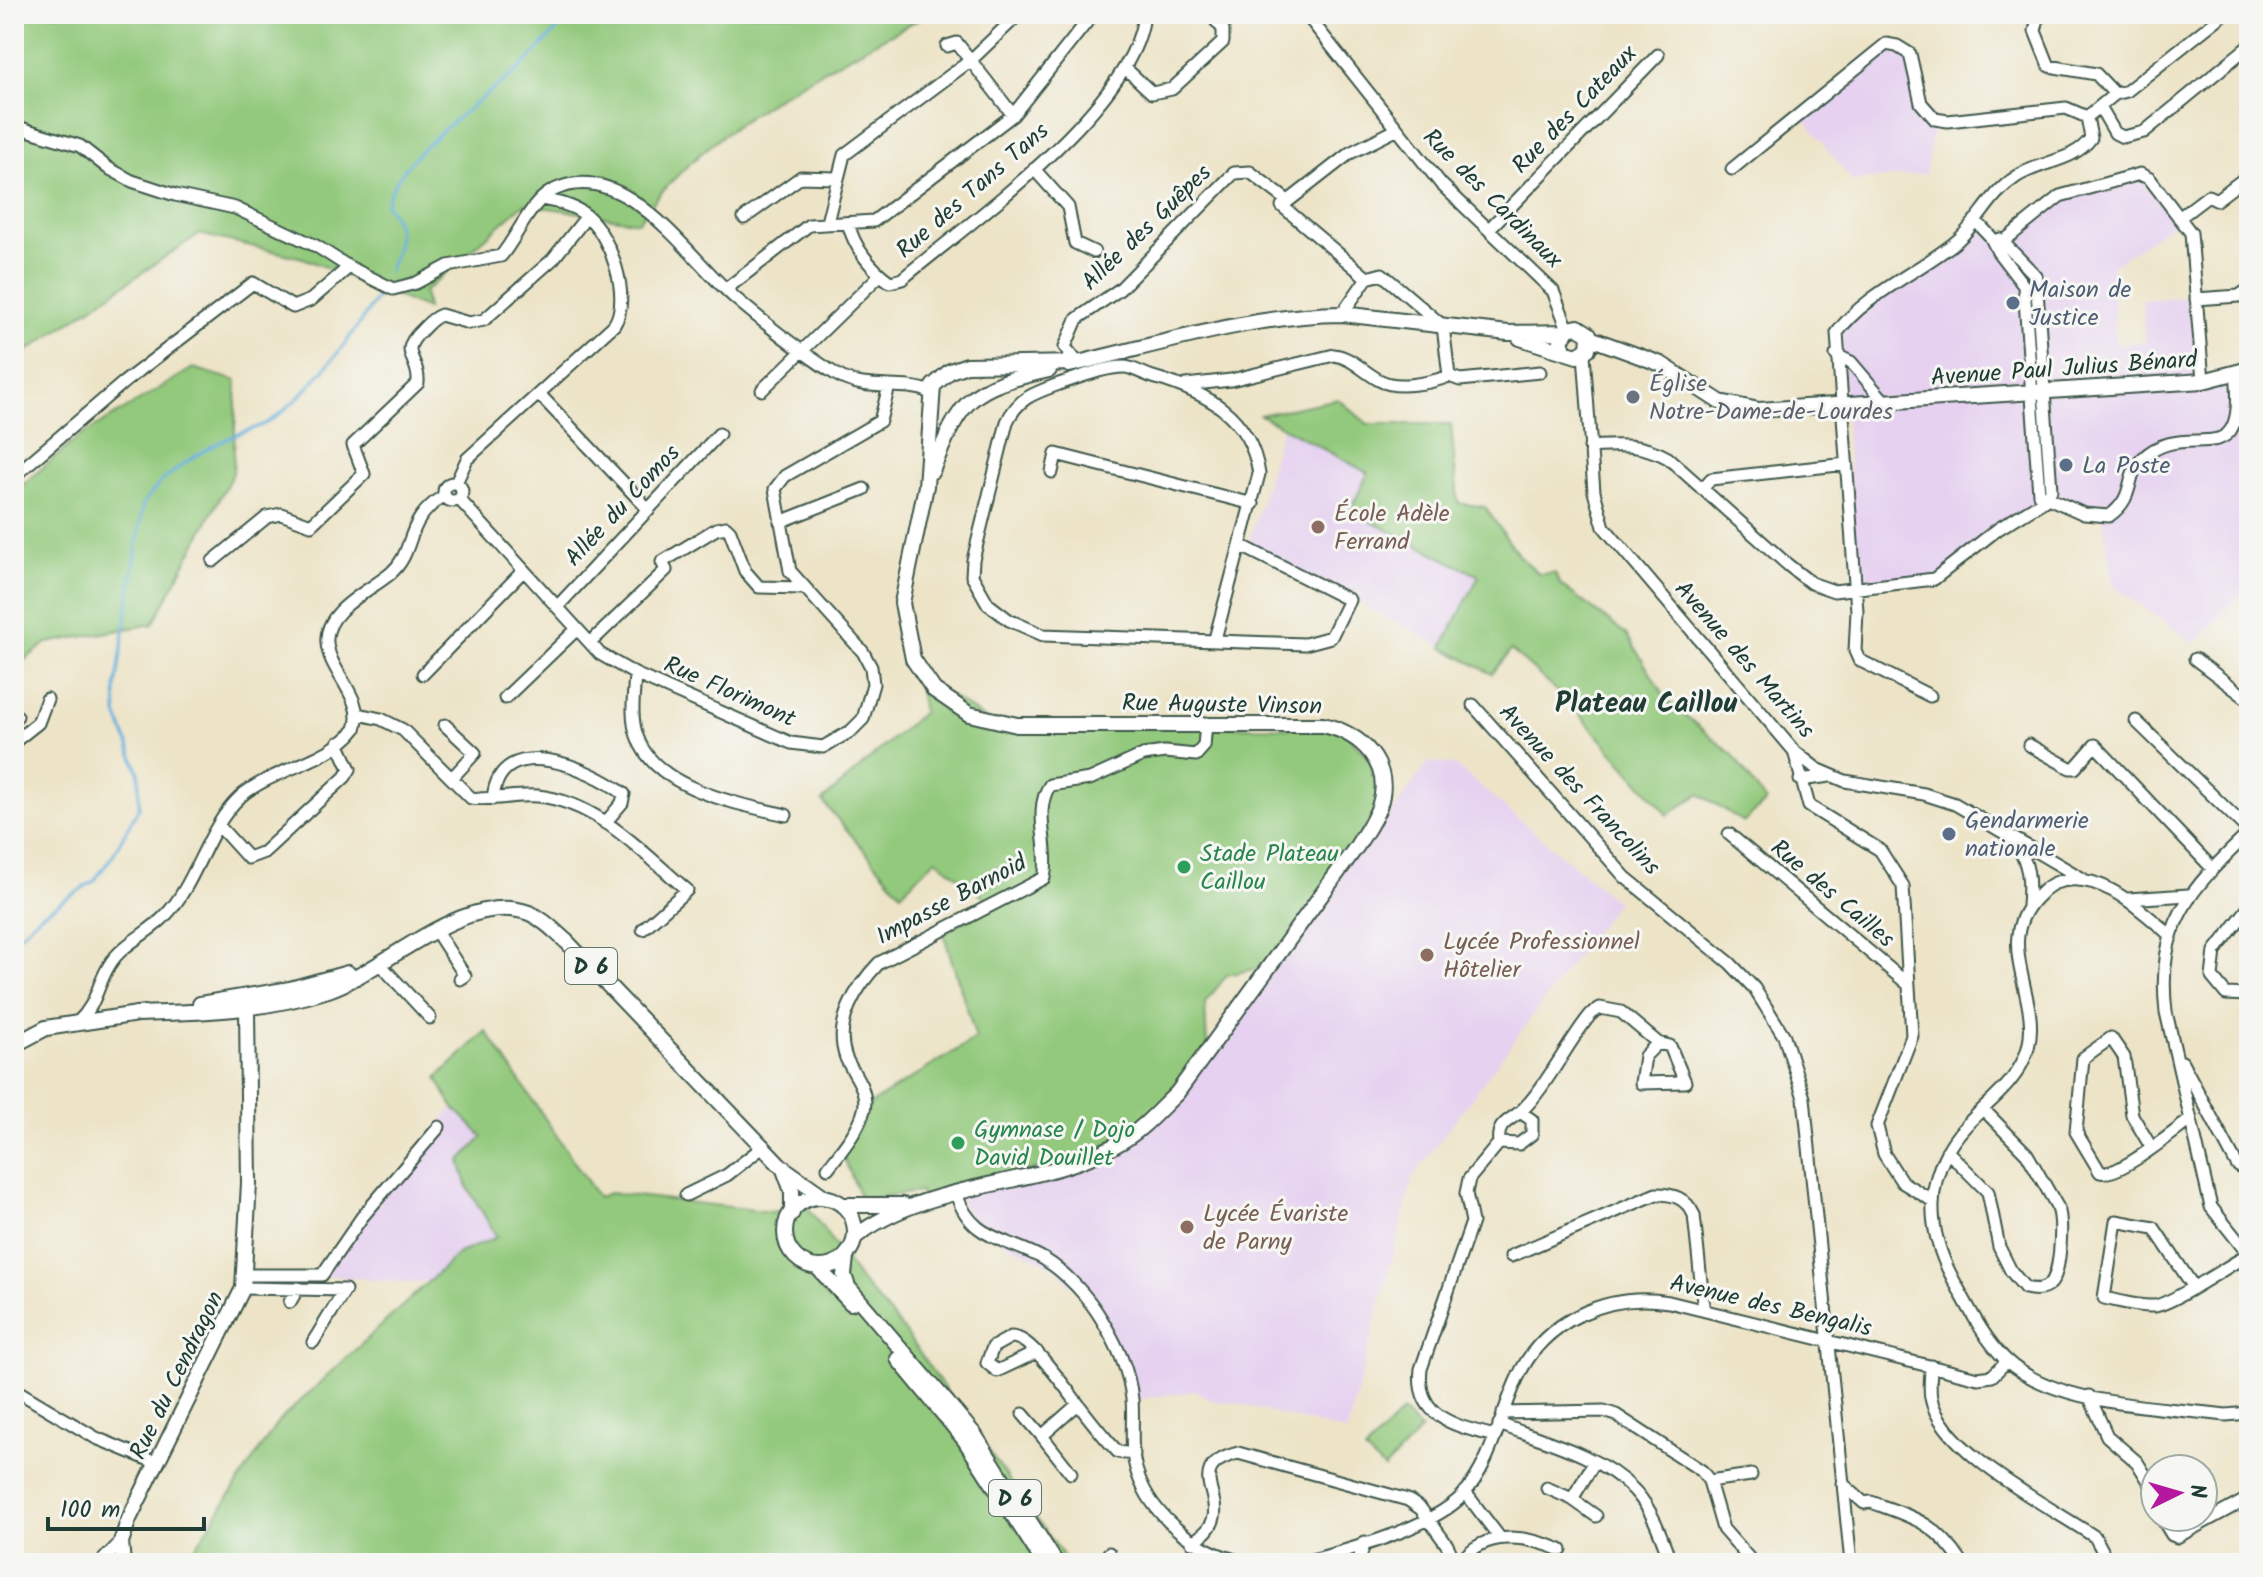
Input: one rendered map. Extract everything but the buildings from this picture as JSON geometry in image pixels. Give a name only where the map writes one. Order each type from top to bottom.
[{"type":"main road","name":"Rue Auguste Vinson","points":[[926,486],[955,416],[979,392],[1010,380],[1287,317],[1342,314],[1508,333]]},
{"type":"main road","name":"Avenue Paul Julius Bénard","points":[[1508,333],[1546,333],[1577,342],[1636,352],[1715,399],[1742,408],[1779,410],[2203,381],[2242,371]]},
{"type":"main road","points":[[1508,333],[1577,342]]},
{"type":"main road","name":"Rue Auguste Vinson","points":[[855,1237],[890,1215],[956,1193],[1077,1162],[1120,1142],[1149,1121],[1177,1093],[1357,846],[1379,808],[1382,789],[1376,761],[1358,738],[1342,729],[1323,725],[1206,723],[1017,725],[969,714],[934,690],[913,659],[902,603],[926,486],[930,396],[937,381],[950,371],[988,364],[1083,362]]},
{"type":"main road","points":[[979,392],[988,380],[988,364]]},
{"type":"main road","points":[[930,396],[937,410],[955,416]]},
{"type":"main road","name":"D 6","points":[[14,1045],[46,1028],[265,994],[377,964],[454,921],[493,910],[527,912],[542,920],[638,1014],[782,1167],[826,1198]]},
{"type":"main road","points":[[247,1009],[253,1002],[328,984],[377,964]]},
{"type":"main road","name":"D 6","points":[[135,1014],[247,1009]]},
{"type":"main road","name":"Rue du Cendragon","points":[[123,1563],[121,1542],[244,1282],[250,1120],[247,1009]]},
{"type":"main road","name":"D 6","points":[[782,1167],[792,1191],[792,1213]]},
{"type":"main road","points":[[826,1198],[843,1205],[855,1225],[855,1237],[846,1257],[837,1263],[817,1267],[798,1259],[791,1251],[786,1232],[792,1213],[807,1200],[826,1198]]},
{"type":"main road","name":"Rue Auguste Vinson","points":[[843,1205],[924,1204]]},
{"type":"main road","name":"D 6","points":[[846,1257],[844,1275],[848,1287],[974,1434],[1056,1563]]},
{"type":"main road","name":"D 6","points":[[817,1267],[841,1291],[964,1439],[1044,1563]]},
{"type":"street","points":[[827,222],[844,155],[971,60],[1019,14]]},
{"type":"street","points":[[726,289],[809,225],[874,221],[1013,115],[1093,14]]},
{"type":"street","name":"Rue des Tans Tans","points":[[848,223],[852,240],[880,275],[890,282],[902,279],[1034,169],[1081,123],[1125,68],[1142,34],[1144,14]]},
{"type":"street","points":[[1125,68],[1152,93],[1172,89],[1223,42],[1223,29],[1210,14]]},
{"type":"street","name":"Rue des Cardinaux","points":[[1306,14],[1441,184],[1560,302],[1577,342]]},
{"type":"street","points":[[2039,14],[2035,31],[2049,66],[2096,74],[2115,94]]},
{"type":"street","points":[[2087,117],[2101,109],[2115,94],[2127,91],[2224,14]]},
{"type":"street","points":[[947,46],[957,43],[1013,115]]},
{"type":"street","points":[[1732,169],[1886,44],[1910,54],[1921,103],[1935,119],[2066,108],[2087,117]]},
{"type":"street","points":[[2101,109],[2115,133],[2123,137],[2144,132],[2249,46]]},
{"type":"street","name":"Rue des Cateaux","points":[[1489,229],[1658,55]]},
{"type":"street","points":[[1930,696],[1859,660],[1855,651],[1855,590],[1847,464],[1835,341],[1841,327],[1891,286],[1959,239],[1993,194],[2032,167],[2082,150],[2091,138],[2087,117]]},
{"type":"street","points":[[14,126],[80,146],[108,168],[132,181],[175,195],[235,208],[316,246],[393,289],[416,283],[448,266],[501,256],[541,199],[555,190],[581,185],[616,192],[653,215],[726,289],[802,350],[855,384],[909,386],[930,396]]},
{"type":"street","points":[[1288,201],[1350,153],[1396,130]]},
{"type":"street","points":[[1034,169],[1068,207],[1075,243],[1094,252]]},
{"type":"street","name":"Allée des Guêpes","points":[[1083,362],[1065,347],[1077,319],[1120,289],[1234,173],[1250,172],[1288,201],[1282,206],[1367,278]]},
{"type":"street","points":[[2004,241],[2060,196],[2140,174],[2150,179],[2191,233],[2203,381]]},
{"type":"street","points":[[2179,218],[2208,196],[2216,200],[2249,175]]},
{"type":"street","points":[[744,218],[801,177],[836,178]]},
{"type":"street","points":[[78,1022],[95,1004],[101,981],[114,958],[172,908],[233,804],[248,790],[338,743],[355,729],[358,714],[327,645],[330,627],[344,608],[393,571],[415,522],[425,507],[445,495],[447,486],[456,483],[467,459],[614,325],[620,314],[621,297],[615,269],[599,231],[587,216],[568,205],[541,199]]},
{"type":"street","points":[[213,561],[267,517],[281,514],[311,525],[364,474],[353,445],[418,383],[419,372],[408,350],[410,341],[441,315],[469,323],[484,320],[553,259],[587,216]]},
{"type":"street","points":[[1590,447],[1632,444],[1649,447],[1668,458],[1811,583],[1834,591],[1934,579],[1998,529],[2047,499],[2051,490],[2021,280],[1975,220]]},
{"type":"street","points":[[1990,236],[2004,241],[2036,276],[2038,393]]},
{"type":"street","points":[[14,476],[123,383],[253,283],[293,307],[311,300],[349,267]]},
{"type":"street","points":[[1342,314],[1367,278],[1382,274],[1443,326],[1449,376]]},
{"type":"street","points":[[762,390],[880,275]]},
{"type":"street","points":[[2021,280],[2036,276]]},
{"type":"street","points":[[2196,299],[2239,296],[2249,289]]},
{"type":"street","name":"Rue des Cardinaux","points":[[1546,333],[1555,321],[1560,302]]},
{"type":"street","name":"Avenue des Martins","points":[[1577,342],[1594,492],[1604,527],[1794,751],[1830,776],[1861,785],[1940,799],[1983,817],[2010,837],[2087,881],[2128,899]]},
{"type":"street","points":[[1126,367],[1129,351]]},
{"type":"street","points":[[1186,385],[1231,380],[1334,355],[1343,356],[1381,382],[1391,384],[1437,381],[1449,376],[1460,380],[1540,372]]},
{"type":"street","points":[[1836,355],[1851,362],[1886,403]]},
{"type":"street","points":[[1083,362],[1105,372]]},
{"type":"street","points":[[1215,639],[1259,474],[1245,433],[1231,417],[1186,385],[1126,367],[1038,391],[1021,399],[1014,407],[1007,422],[972,576],[988,604],[1009,620],[1043,635],[1320,642],[1331,637],[1349,600],[1242,546]]},
{"type":"street","points":[[2047,499],[2084,514],[2109,516],[2127,499],[2140,461],[2155,449],[2218,439],[2234,427],[2242,371]]},
{"type":"street","name":"Rue Florimont","points":[[459,499],[600,654],[635,674],[791,743],[823,747],[838,740],[863,719],[873,684],[871,667],[863,652],[802,588],[790,571],[775,496],[779,481],[880,421],[889,386]]},
{"type":"street","points":[[540,395],[649,510]]},
{"type":"street","name":"Allée du Comos","points":[[557,607],[719,434]]},
{"type":"street","points":[[1052,472],[1056,454],[1253,504]]},
{"type":"street","points":[[1702,489],[1711,479],[1847,464]]},
{"type":"street","points":[[445,495],[448,499],[459,499],[462,491],[456,483]]},
{"type":"street","points":[[780,522],[864,489]]},
{"type":"street","points":[[590,643],[666,570],[662,562],[716,529],[726,527],[730,531],[745,571],[759,587],[802,588]]},
{"type":"street","points":[[423,674],[523,571]]},
{"type":"street","points":[[505,698],[577,629]]},
{"type":"street","points":[[2195,659],[2249,700]]},
{"type":"street","points":[[635,674],[634,726],[637,738],[653,761],[665,772],[714,798],[786,815]]},
{"type":"street","points":[[14,742],[38,723],[47,699]]},
{"type":"street","name":"Avenue des Francolins","points":[[1473,705],[1625,877],[1730,963],[1774,1016],[1792,1055],[1804,1098],[1851,1563]]},
{"type":"street","points":[[358,714],[381,719],[403,730],[471,798],[551,799],[605,823],[687,890],[643,929]]},
{"type":"street","points":[[2136,721],[2249,832],[2188,895],[2171,936],[2165,998],[2211,1207],[2248,1255],[2193,1286],[2152,1307],[2104,1298],[2116,1221],[2154,1228],[2193,1286]]},
{"type":"street","name":"Impasse Barnoid","points":[[828,1168],[864,1108],[864,1094],[845,1056],[843,1030],[856,990],[866,977],[879,963],[1044,878],[1047,854],[1042,808],[1043,795],[1050,785],[1090,779],[1143,755],[1196,755],[1204,746],[1206,723]]},
{"type":"street","points":[[445,725],[475,753],[452,778]]},
{"type":"street","points":[[219,826],[248,858],[264,852],[345,777],[350,769],[338,743]]},
{"type":"street","points":[[2029,745],[2075,768],[2095,745],[2212,868]]},
{"type":"street","points":[[1794,751],[1809,806],[1823,818],[1870,842],[1892,866],[1903,886],[1904,943],[1912,1036],[1877,1126],[1884,1154],[1902,1182],[1933,1201]]},
{"type":"street","points":[[493,799],[494,782],[500,773],[516,763],[533,760],[558,762],[594,775],[624,794],[622,803],[605,823]]},
{"type":"street","points":[[1800,780],[1830,776]]},
{"type":"street","name":"Rue des Cailles","points":[[1729,834],[1909,985]]},
{"type":"street","points":[[2010,837],[2021,851],[2030,877],[2028,906],[2016,937],[2030,1040],[2017,1077],[1947,1151],[1936,1179],[1933,1201],[1933,1229],[1942,1258],[1988,1338],[2007,1361],[2047,1385],[2089,1396],[2226,1415],[2249,1413]]},
{"type":"street","points":[[2028,906],[2055,883],[2087,881]]},
{"type":"street","points":[[2128,899],[2188,895]]},
{"type":"street","points":[[2128,899],[2171,936]]},
{"type":"street","points":[[2249,907],[2215,951],[2212,977],[2226,994],[2249,995]]},
{"type":"street","points":[[436,931],[465,976],[460,979]]},
{"type":"street","points":[[1876,957],[1890,962],[1897,958],[1904,943]]},
{"type":"street","points":[[377,964],[430,1018]]},
{"type":"street","points":[[101,981],[104,1003],[113,1018]]},
{"type":"street","points":[[1499,1143],[1497,1135],[1503,1123],[1520,1112],[1585,1022],[1600,1008],[1621,1012],[1658,1043],[1670,1046],[1685,1082],[1641,1083],[1645,1056],[1658,1043]]},
{"type":"street","points":[[2151,1147],[2132,1115],[2124,1057],[2111,1038],[2083,1058],[2076,1132],[2078,1140],[2100,1172],[2106,1175],[2151,1147],[2190,1120]]},
{"type":"street","points":[[2174,1047],[2237,1165],[2249,1173]]},
{"type":"street","points":[[1947,1151],[1991,1197],[1999,1247],[2017,1279],[2025,1288],[2034,1290],[2051,1283],[2057,1269],[2059,1211],[2027,1154],[1984,1110]]},
{"type":"street","points":[[1499,1143],[1514,1145],[1532,1134],[1532,1120],[1520,1112]]},
{"type":"street","points":[[244,1282],[322,1275],[362,1217],[439,1127]]},
{"type":"street","points":[[1495,1436],[1445,1420],[1423,1401],[1419,1387],[1421,1369],[1472,1222],[1466,1193],[1469,1179],[1499,1143]]},
{"type":"street","points":[[686,1195],[727,1175],[764,1146]]},
{"type":"street","points":[[2237,1165],[2249,1159]]},
{"type":"street","points":[[956,1193],[970,1223],[1044,1260],[1080,1291],[1101,1317],[1127,1371],[1137,1474],[1155,1503],[1192,1542],[1232,1560],[1250,1563]]},
{"type":"street","points":[[1511,1256],[1656,1194],[1676,1196],[1690,1206],[1694,1215],[1704,1310]]},
{"type":"street","points":[[244,1282],[345,1290],[313,1342]]},
{"type":"street","points":[[290,1302],[298,1288]]},
{"type":"street","name":"Avenue des Bengalis","points":[[1301,1563],[1429,1520],[1465,1492],[1495,1436],[1528,1360],[1551,1333],[1585,1311],[1605,1303],[1641,1299],[1704,1310],[1987,1378],[2007,1361]]},
{"type":"street","points":[[1037,1352],[1118,1452],[1134,1454]]},
{"type":"street","points":[[1931,1366],[1931,1398],[1938,1415],[1970,1457],[2095,1537],[2102,1550],[2103,1563]]},
{"type":"street","points":[[14,1389],[96,1438],[157,1463]]},
{"type":"street","points":[[2089,1396],[2107,1436],[2139,1465]]},
{"type":"street","points":[[1042,1436],[1078,1404]]},
{"type":"street","points":[[1501,1419],[1592,1410],[1616,1415],[1697,1467],[1709,1481],[1723,1529],[1753,1563]]},
{"type":"street","points":[[1023,1414],[1071,1473]]},
{"type":"street","points":[[1501,1419],[1594,1463],[1635,1491],[1650,1512],[1671,1563]]},
{"type":"street","points":[[1192,1542],[1212,1528],[1215,1517],[1208,1475],[1210,1466],[1218,1459],[1238,1453],[1408,1500],[1429,1520],[1450,1551],[1445,1563]]},
{"type":"street","points":[[1572,1499],[1594,1463]]},
{"type":"street","points":[[1709,1481],[1751,1475]]},
{"type":"street","points":[[1842,1483],[1864,1503],[1871,1502],[1932,1526],[1946,1538],[1962,1563]]},
{"type":"street","points":[[1547,1488],[1572,1499],[1596,1516]]},
{"type":"street","points":[[1465,1492],[1500,1538]]},
{"type":"street","points":[[2219,1514],[2249,1498]]},
{"type":"street","points":[[1460,1563],[1479,1546],[1500,1538],[1524,1539],[1561,1550]]},
{"type":"street","points":[[100,1563],[121,1542]]},
{"type":"street","points":[[1358,1563],[1365,1542]]},
{"type":"shaded area","points":[[1886,44],[1910,54],[1921,103],[1935,119],[1925,174],[1852,181],[1799,113]]},
{"type":"shaded area","points":[[2135,178],[2143,181],[2175,222],[2113,265],[2115,344],[2145,342],[2142,300],[2196,296],[2203,381],[2236,373],[2238,392],[2249,408],[2249,586],[2195,644],[2112,585],[2103,516],[2047,499],[1934,579],[1855,590],[1841,327],[1969,234],[1987,231],[2012,234],[2060,196]]},
{"type":"shaded area","name":"École Adèle Ferrand","points":[[1282,427],[1368,473],[1351,511],[1480,576],[1442,647],[1249,544]]},
{"type":"shaded area","points":[[1429,762],[1455,765],[1617,902],[1413,1177],[1347,1432],[1232,1402],[1212,1401],[1197,1391],[1132,1400],[1101,1317],[1056,1268],[978,1230],[956,1193],[1149,1121],[1357,846],[1364,850]]},
{"type":"shaded area","points":[[453,1107],[483,1137],[468,1188],[500,1240],[488,1275],[408,1283],[322,1275]]},
{"type":"green space","points":[[14,14],[928,14],[809,79],[733,128],[698,155],[638,222],[524,204],[424,292],[427,309],[303,258],[199,234],[14,360]]},
{"type":"green space","points":[[193,368],[237,381],[233,473],[153,624],[47,643],[14,668],[14,492],[79,437]]},
{"type":"green space","points":[[1338,399],[1368,424],[1451,424],[1458,503],[1485,507],[1519,556],[1539,574],[1555,573],[1561,585],[1626,634],[1667,700],[1733,755],[1766,802],[1744,822],[1699,794],[1668,815],[1567,700],[1511,650],[1492,674],[1442,647],[1479,576],[1350,511],[1368,473],[1260,415]]},
{"type":"green space","points":[[913,659],[922,677],[988,721],[1342,729],[1380,771],[1379,808],[1268,966],[1227,975],[1205,1003],[1207,1049],[1177,1093],[1120,1142],[924,1204],[920,1192],[861,1199],[841,1151],[864,1108],[976,1038],[943,932],[994,905],[936,859],[901,893],[822,801],[923,712]]},
{"type":"green space","points":[[486,1031],[598,1197],[610,1193],[772,1212],[806,1205],[860,1280],[901,1327],[1068,1563],[185,1563],[278,1422],[459,1253],[497,1237],[468,1188],[460,1161],[483,1137],[453,1107],[437,1078]]},
{"type":"green space","points":[[1402,1412],[1421,1430],[1384,1469],[1365,1451]]},
{"type":"waterway","points":[[388,272],[399,238],[396,222],[386,205],[393,186],[406,167],[443,130],[520,68],[572,14]]},
{"type":"waterway","points":[[14,940],[42,914],[94,881],[113,855],[139,807],[139,773],[117,714],[116,688],[143,504],[161,483],[197,455],[266,423],[299,397],[357,327],[378,295]]},
{"type":"place","name":"Maison de Justice","points":[[2013,303]]},
{"type":"place","name":"Église Notre-Dame-de-Lourdes","points":[[1633,397]]},
{"type":"place","name":"La Poste","points":[[2066,465]]},
{"type":"place","name":"École Adèle Ferrand","points":[[1318,527]]},
{"type":"place","name":"Gendarmerie nationale","points":[[1949,834]]},
{"type":"place","name":"Stade Plateau Caillou","points":[[1184,867]]},
{"type":"place","name":"Lycée Professionnel Hôtelier","points":[[1427,955]]},
{"type":"place","name":"Gymnase / Dojo David Douillet","points":[[958,1143]]},
{"type":"place","name":"Lycée Évariste de Parny","points":[[1187,1227]]},
{"type":"district","name":"Plateau Caillou","points":[[1646,702]]}]
